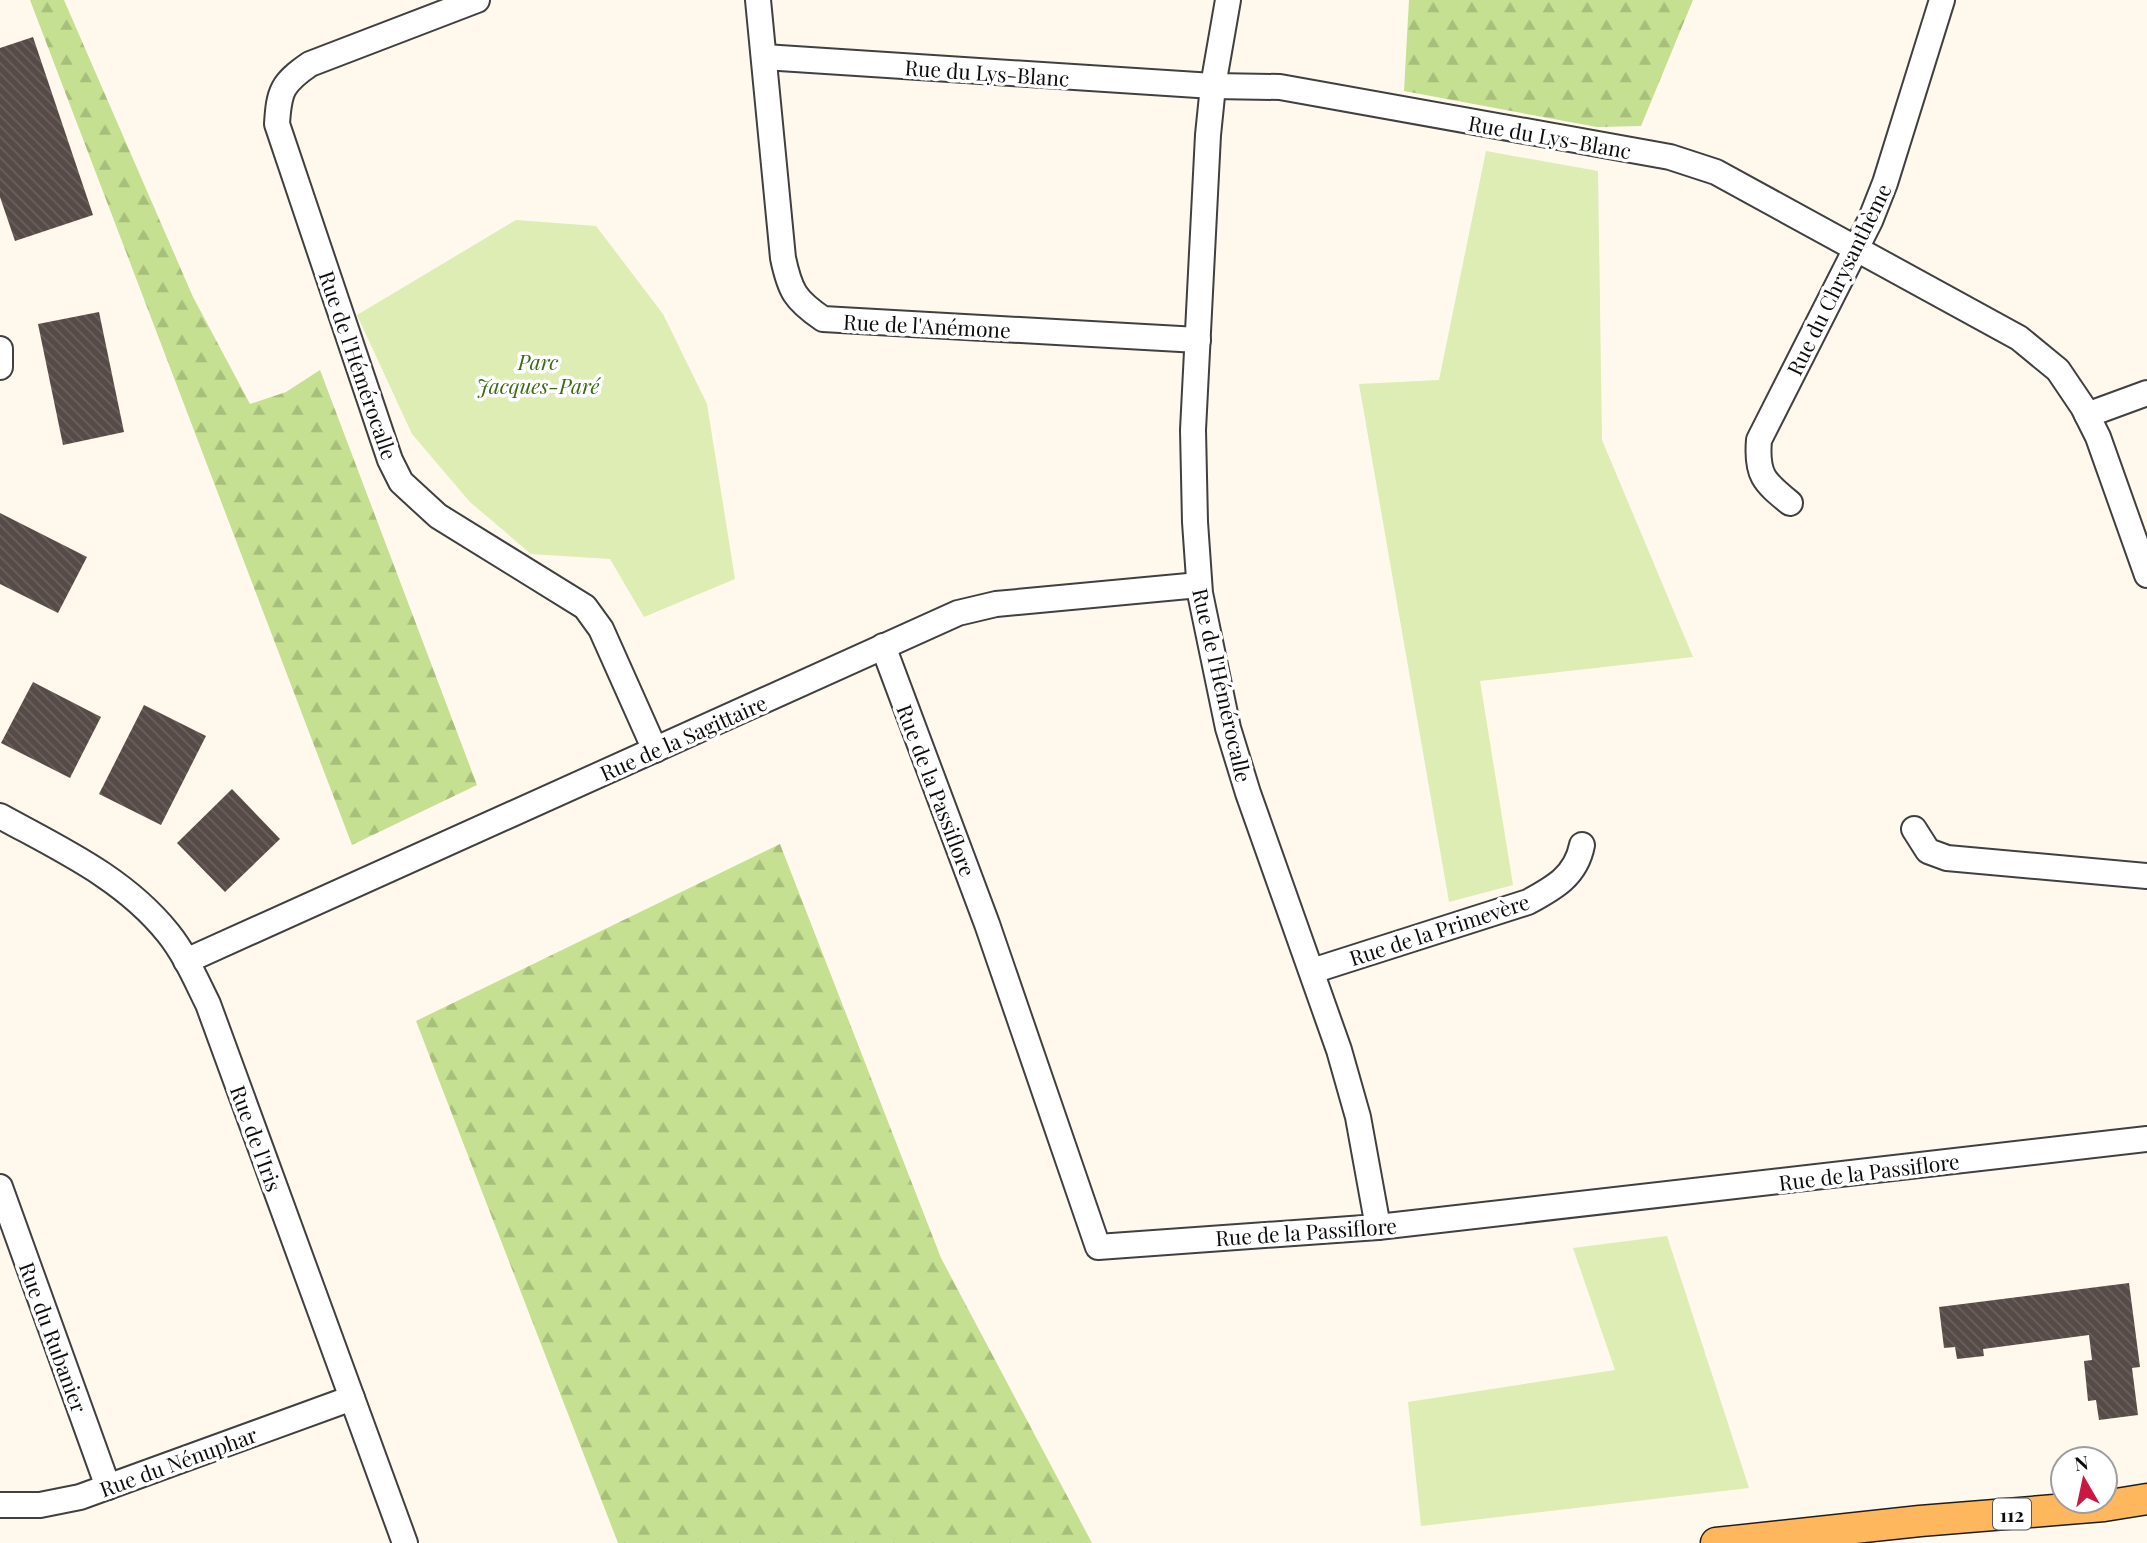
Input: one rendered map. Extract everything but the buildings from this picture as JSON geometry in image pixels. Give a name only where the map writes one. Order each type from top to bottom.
[{"type":"main road","points":[[2119,1486],[2147,1482]]},
{"type":"main road","points":[[1920,1521],[2049,1498]]},
{"type":"main road","name":"112","points":[[1717,1543],[1920,1521],[2104,1506],[2147,1499]]},
{"type":"street","name":"Rue de l'Hémérocalle","points":[[477,0],[310,64],[290,78],[279,99],[278,124],[390,460],[401,482],[438,516],[585,607],[601,629],[654,750]]},
{"type":"street","name":"Rue de l'Anémone","points":[[758,0],[783,258],[789,285],[802,304],[823,319],[1198,340]]},
{"type":"street","name":"Rue de l'Hémérocalle","points":[[1228,0],[1213,86],[1193,430],[1199,585],[1228,728],[1248,793],[1339,1050],[1358,1117],[1378,1227]]},
{"type":"street","name":"Rue du Chrysanthème","points":[[1790,503],[1761,476],[1757,460],[1759,440],[1870,221],[1885,183],[1942,0]]},
{"type":"street","name":"Rue du Lys-Blanc","points":[[764,57],[1280,88],[1670,157],[1716,172],[2019,338],[2057,370],[2098,436],[2147,575]]},
{"type":"street","points":[[0,349],[0,367]]},
{"type":"street","points":[[2087,415],[2147,393]]},
{"type":"street","name":"Rue de la Sagittaire","points":[[186,961],[883,646],[977,607],[1199,585]]},
{"type":"street","name":"Rue de la Passiflore","points":[[883,646],[987,923],[1098,1247],[1378,1227],[2147,1139]]},
{"type":"street","name":"Rue de l'Iris","points":[[0,816],[115,881],[143,905],[169,935],[186,961],[208,1004],[405,1543]]},
{"type":"street","points":[[1914,830],[1928,850],[1947,858],[2147,876]]},
{"type":"street","name":"Rue de la Primevère","points":[[1312,971],[1528,902],[1555,887],[1571,872],[1579,859],[1582,845]]},
{"type":"street","name":"Rue du Rubanier","points":[[0,1187],[108,1487]]},
{"type":"street","name":"Rue du Nénuphar","points":[[0,1505],[40,1505],[63,1501],[352,1398]]},
{"type":"green space","points":[[30,0],[64,0],[193,297],[250,404],[286,392],[320,370],[477,785],[352,845]]},
{"type":"green space","points":[[1409,0],[1693,0],[1641,126],[1597,127],[1404,91]]},
{"type":"green space","points":[[1486,151],[1598,171],[1602,440],[1693,657],[1480,681],[1513,885],[1449,902],[1359,384],[1439,380]]},
{"type":"green space","name":"Parc Jacques-Paré","points":[[516,220],[596,226],[663,314],[707,404],[735,579],[644,617],[610,559],[531,554],[470,502],[412,434],[357,315]]},
{"type":"green space","points":[[780,844],[941,1258],[1092,1543],[618,1543],[416,1021]]},
{"type":"green space","points":[[1667,1236],[1749,1488],[1421,1526],[1408,1402],[1615,1370],[1573,1248]]}]
